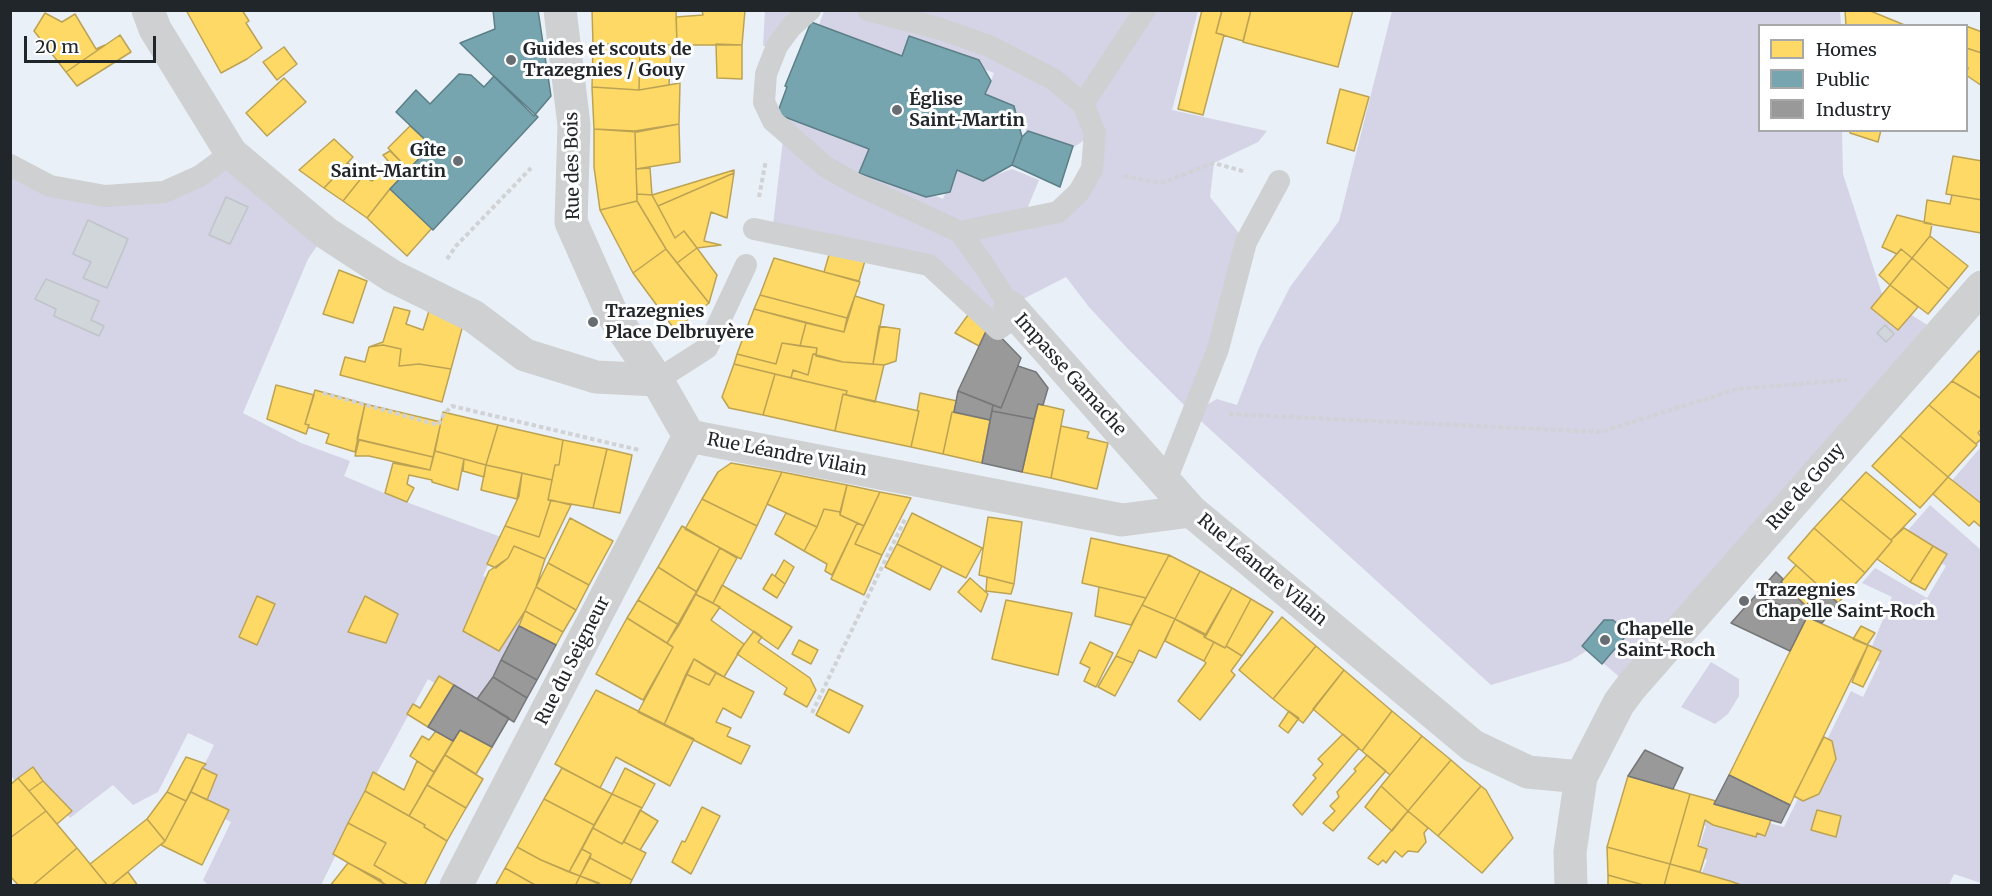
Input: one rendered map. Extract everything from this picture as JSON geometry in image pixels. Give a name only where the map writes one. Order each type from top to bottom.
[{"type":"street","points":[[148,10],[155,29],[231,153],[326,233],[392,276],[473,316],[525,355],[596,377],[657,380]]},
{"type":"street","name":"Rue des Bois","points":[[560,10],[574,125],[571,222],[611,312],[657,380],[689,436]]},
{"type":"street","name":"Rue de Gouy","points":[[1571,885],[1570,852],[1581,777],[1619,703],[1630,687],[1982,287]]},
{"type":"street","name":"Impasse Gamache","points":[[1013,311],[1191,511]]},
{"type":"street","name":"Rue Léandre Vilain","points":[[689,436],[1122,520],[1191,511],[1473,746],[1528,772],[1581,777]]},
{"type":"street","name":"Rue du Seigneur","points":[[456,885],[689,436]]},
{"type":"lane","name":"Impasse Gamache","points":[[810,10],[791,27],[777,46],[766,74],[764,102],[773,121],[826,167],[856,184],[960,232],[986,267],[1013,311]]},
{"type":"lane","points":[[868,10],[941,29],[989,46],[1053,79],[1083,104],[1095,133],[1092,169],[1079,192],[1058,212],[960,232]]},
{"type":"lane","points":[[1083,104],[1145,10]]},
{"type":"lane","points":[[10,165],[51,186],[105,196],[164,192],[201,176],[231,153]]},
{"type":"lane","points":[[1166,483],[1218,349],[1246,242],[1279,181]]},
{"type":"lane","points":[[754,230],[929,265],[998,329],[1013,311]]},
{"type":"lane","points":[[657,380],[707,348],[746,265]]},
{"type":"path","points":[[423,291],[456,246],[574,125]]},
{"type":"path","points":[[1092,169],[1161,183],[1214,163],[1279,181]]},
{"type":"path","points":[[1192,413],[1601,432],[1737,389],[1904,375]]},
{"type":"path","points":[[323,393],[438,424],[452,406],[640,450],[689,436]]},
{"type":"path","points":[[812,713],[924,482]]},
{"type":"shaded area","points":[[765,11],[810,11],[777,46],[763,46]]},
{"type":"shaded area","points":[[824,11],[1198,11],[1172,110],[1267,131],[1258,142],[1214,163],[1210,197],[1246,242],[1194,412],[1217,399],[1237,405],[1259,348],[1290,287],[1339,221],[1392,11],[1840,11],[1841,24],[1758,24],[1758,132],[1842,132],[1843,174],[1883,297],[1929,326],[1631,687],[1588,650],[1570,661],[1491,685],[1192,413],[1089,307],[1066,277],[986,318],[929,265],[772,234],[784,131],[784,112],[871,147],[863,167],[943,199],[956,168],[985,179],[1012,169],[1039,180],[1023,219],[1079,192],[1095,133],[1071,149],[1027,132],[1013,108],[985,96],[994,73],[914,41],[904,64],[818,28]]},
{"type":"shaded area","points":[[231,153],[326,233],[308,259],[243,413],[301,443],[350,461],[344,476],[398,499],[501,537],[483,576],[492,579],[514,566],[543,579],[477,710],[428,679],[372,782],[321,885],[208,885],[203,880],[231,822],[187,800],[214,745],[188,733],[158,792],[133,805],[113,785],[70,818],[33,771],[18,784],[11,776],[10,165],[50,186],[164,192]]},
{"type":"shaded area","points":[[1981,447],[1981,514],[1948,485]]},
{"type":"shaded area","points":[[1930,505],[1980,549],[1981,547],[1981,883],[1954,874],[1949,885],[1718,885],[1699,880],[1707,860],[1697,854],[1706,826],[1690,819],[1717,809],[1784,827],[1851,691],[1863,697],[1880,662],[1868,656],[1892,597],[1862,583],[1875,568],[1927,598],[1946,566],[1902,537]]},
{"type":"shaded area","points":[[1711,662],[1739,679],[1739,696],[1728,714],[1715,724],[1681,707]]},
{"type":"building: Homes","points":[[186,10],[242,10],[249,21],[246,23],[262,48],[221,73]]},
{"type":"building: Homes","points":[[592,10],[676,10],[677,45],[593,44]]},
{"type":"building: Homes","points":[[702,10],[745,10],[742,45],[677,45],[676,17],[703,15]]},
{"type":"building: Homes","points":[[1202,10],[1222,11],[1216,33],[1224,35],[1203,115],[1178,109]]},
{"type":"building: Homes","points":[[1222,10],[1251,10],[1243,41],[1216,33]]},
{"type":"building: Homes","points":[[1251,10],[1353,10],[1338,67],[1243,42]]},
{"type":"building: Homes","points":[[1845,10],[1868,10],[1902,24],[1846,24]]},
{"type":"building: Homes","points":[[45,13],[62,22],[75,14],[96,49],[105,45],[66,72],[34,31]]},
{"type":"building: Homes","points":[[1968,27],[1982,32],[1982,53],[1968,49]]},
{"type":"building: Homes","points":[[120,35],[131,52],[77,86],[66,72]]},
{"type":"building: Homes","points":[[593,44],[640,44],[639,90],[592,87]]},
{"type":"building: Homes","points":[[640,44],[671,45],[669,85],[639,90]]},
{"type":"building: Homes","points":[[716,44],[742,45],[742,79],[717,78]]},
{"type":"building: Homes","points":[[284,47],[297,64],[277,80],[263,62]]},
{"type":"building: Homes","points":[[1968,49],[1982,53],[1982,86],[1968,76]]},
{"type":"building: Homes","points":[[284,78],[306,102],[267,136],[246,113]]},
{"type":"building: Homes","points":[[680,83],[679,124],[637,132],[594,129],[592,87],[639,90]]},
{"type":"building: Homes","points":[[1340,89],[1369,97],[1354,151],[1327,143]]},
{"type":"building: Homes","points":[[679,124],[680,162],[636,169],[635,131]]},
{"type":"building: Homes","points":[[410,126],[435,149],[432,151],[429,148],[409,170],[388,148]]},
{"type":"building: Homes","points":[[594,129],[635,131],[637,201],[600,210],[594,167]]},
{"type":"building: Homes","points":[[1850,132],[1880,132],[1878,142]]},
{"type":"building: Homes","points":[[334,139],[353,157],[324,188],[299,170]]},
{"type":"building: Homes","points":[[390,151],[409,170],[389,190],[367,218],[343,201],[363,176],[372,181],[389,162],[383,155]]},
{"type":"building: Homes","points":[[1953,156],[1982,161],[1982,200],[1946,194]]},
{"type":"building: Homes","points":[[348,163],[363,176],[343,201],[324,188]]},
{"type":"building: Homes","points":[[650,168],[652,195],[637,194],[636,169]]},
{"type":"building: Homes","points":[[734,170],[734,173],[658,206],[652,195]]},
{"type":"building: Homes","points":[[734,173],[727,218],[711,212],[704,241],[721,245],[697,248],[684,231],[675,238],[658,206]]},
{"type":"building: Homes","points":[[390,189],[432,228],[407,256],[367,218]]},
{"type":"building: Homes","points":[[637,194],[652,195],[675,238],[684,231],[697,248],[677,263],[637,201]]},
{"type":"building: Homes","points":[[1952,195],[1982,200],[1981,233],[1924,223],[1927,200],[1950,204]]},
{"type":"building: Homes","points":[[637,201],[666,249],[633,273],[600,210]]},
{"type":"building: Homes","points":[[1897,215],[1932,224],[1930,236],[1912,258],[1901,249],[1897,254],[1882,247]]},
{"type":"building: Homes","points":[[1930,236],[1968,266],[1949,289],[1912,258]]},
{"type":"building: Homes","points":[[697,248],[717,275],[709,303],[677,263]]},
{"type":"building: Homes","points":[[831,248],[867,254],[859,281],[824,272]]},
{"type":"building: Homes","points":[[666,249],[709,303],[675,330],[633,273]]},
{"type":"building: Homes","points":[[1901,249],[1912,258],[1890,285],[1879,275]]},
{"type":"building: Homes","points":[[774,258],[860,282],[847,318],[760,295]]},
{"type":"building: Homes","points":[[1912,258],[1949,289],[1928,314],[1890,285]]},
{"type":"building: Homes","points":[[339,270],[367,281],[353,323],[323,314]]},
{"type":"building: Homes","points":[[1890,285],[1918,307],[1898,330],[1871,308]]},
{"type":"building: Homes","points":[[760,295],[847,318],[844,332],[754,309]]},
{"type":"building: Homes","points":[[855,296],[884,305],[873,364],[843,362],[816,356],[817,348],[800,346],[806,323],[844,332]]},
{"type":"building: Homes","points":[[394,307],[410,311],[406,324],[423,330],[429,311],[464,321],[451,369],[419,364],[399,366],[401,349],[383,345],[369,347],[383,342]]},
{"type":"building: Homes","points":[[973,308],[989,325],[979,346],[955,333]]},
{"type":"building: Homes","points":[[754,309],[806,323],[800,346],[782,343],[776,364],[737,354]]},
{"type":"building: Homes","points":[[879,326],[900,329],[896,361],[884,365],[873,364]]},
{"type":"building: Homes","points":[[782,343],[817,348],[816,354],[813,354],[808,375],[793,370],[791,378],[734,364],[737,354],[776,364]]},
{"type":"building: Homes","points":[[383,345],[401,349],[399,366],[419,364],[451,369],[442,402],[340,375],[345,357],[365,362],[369,347]]},
{"type":"building: Homes","points":[[1979,351],[1982,353],[1982,399],[1952,381]]},
{"type":"building: Homes","points":[[813,354],[843,362],[884,365],[875,402],[846,395],[847,391],[791,378],[793,370],[808,375]]},
{"type":"building: Homes","points":[[734,364],[775,374],[763,415],[729,408],[722,397]]},
{"type":"building: Homes","points":[[775,374],[847,391],[846,395],[843,394],[835,431],[763,415]]},
{"type":"building: Homes","points":[[1952,381],[1982,399],[1982,428],[1978,433],[1982,438],[1976,444],[1929,405]]},
{"type":"building: Homes","points":[[276,385],[314,395],[305,424],[309,425],[306,434],[267,419]]},
{"type":"building: Homes","points":[[315,390],[365,404],[355,452],[326,443],[329,434],[305,424]]},
{"type":"building: Homes","points":[[920,393],[957,401],[954,412],[952,412],[943,454],[911,447],[919,411],[917,411]]},
{"type":"building: Homes","points":[[843,394],[919,411],[911,447],[835,431]]},
{"type":"building: Homes","points":[[365,404],[441,422],[433,457],[357,439]]},
{"type":"building: Homes","points":[[1038,404],[1064,410],[1051,478],[1022,472]]},
{"type":"building: Homes","points":[[1929,405],[1977,445],[1948,477],[1900,436]]},
{"type":"building: Homes","points":[[443,412],[498,425],[486,465],[435,451]]},
{"type":"building: Homes","points":[[952,412],[990,420],[982,463],[943,454]]},
{"type":"building: Homes","points":[[498,425],[563,440],[559,465],[555,465],[552,480],[486,465]]},
{"type":"building: Homes","points":[[1061,426],[1089,432],[1087,438],[1108,443],[1097,489],[1051,478]]},
{"type":"building: Homes","points":[[1900,436],[1948,477],[1920,508],[1872,466]]},
{"type":"building: Homes","points":[[359,440],[433,457],[430,470],[369,456],[355,456]]},
{"type":"building: Homes","points":[[563,440],[607,449],[593,508],[548,500],[555,465],[559,465]]},
{"type":"building: Homes","points":[[607,449],[632,455],[620,513],[593,508]]},
{"type":"building: Homes","points":[[435,451],[464,459],[458,490],[432,482],[432,480],[409,475],[407,484],[414,488],[407,502],[385,493],[393,463],[430,470]]},
{"type":"building: Homes","points":[[464,459],[486,465],[484,477],[463,471]]},
{"type":"building: Homes","points":[[731,463],[782,472],[757,526],[702,499],[718,472]]},
{"type":"building: Homes","points":[[486,465],[522,473],[517,499],[481,490]]},
{"type":"building: Homes","points":[[782,472],[847,485],[840,512],[824,509],[817,527],[767,504]]},
{"type":"building: Homes","points":[[1866,472],[1916,514],[1891,540],[1841,499]]},
{"type":"building: Homes","points":[[522,473],[552,480],[548,500],[551,500],[539,537],[505,526],[519,496]]},
{"type":"building: Homes","points":[[1948,477],[1982,504],[1982,528],[1974,521],[1969,526],[1933,494]]},
{"type":"building: Homes","points":[[847,485],[880,492],[864,526],[840,515]]},
{"type":"building: Homes","points":[[880,492],[911,498],[882,555],[855,544]]},
{"type":"building: Homes","points":[[702,499],[757,526],[741,559],[685,529]]},
{"type":"building: Homes","points":[[1841,499],[1892,541],[1865,573],[1814,528]]},
{"type":"building: Homes","points":[[551,500],[571,505],[545,559],[514,546],[508,558],[496,568],[487,564],[505,526],[539,537]]},
{"type":"building: Homes","points":[[824,509],[840,512],[840,515],[857,523],[832,575],[825,571],[827,564],[804,551]]},
{"type":"building: Homes","points":[[786,513],[817,527],[804,551],[775,534]]},
{"type":"building: Homes","points":[[912,513],[982,548],[966,578],[897,544]]},
{"type":"building: Homes","points":[[988,517],[1022,522],[1014,584],[979,575]]},
{"type":"building: Homes","points":[[570,518],[613,541],[589,585],[548,563]]},
{"type":"building: Homes","points":[[857,523],[864,526],[855,544],[882,555],[864,595],[831,579]]},
{"type":"building: Homes","points":[[682,526],[720,548],[697,592],[658,567]]},
{"type":"building: Homes","points":[[1814,528],[1865,573],[1838,603],[1788,558]]},
{"type":"building: Homes","points":[[1904,528],[1933,546],[1910,582],[1877,559],[1891,540]]},
{"type":"building: Homes","points":[[1091,538],[1169,555],[1146,598],[1082,583]]},
{"type":"building: Homes","points":[[897,544],[942,566],[930,590],[885,567]]},
{"type":"building: Homes","points":[[514,546],[545,559],[525,611],[499,651],[463,631],[489,571],[508,558]]},
{"type":"building: Homes","points":[[1933,546],[1947,554],[1925,590],[1910,582]]},
{"type":"building: Homes","points":[[720,548],[737,558],[713,603],[695,594]]},
{"type":"building: Homes","points":[[1169,555],[1200,571],[1175,619],[1142,605]]},
{"type":"building: Homes","points":[[784,560],[794,567],[785,584],[775,576]]},
{"type":"building: Homes","points":[[548,563],[589,585],[576,610],[536,587]]},
{"type":"building: Homes","points":[[1796,565],[1821,588],[1806,606],[1781,582]]},
{"type":"building: Homes","points":[[658,567],[697,592],[679,625],[638,600]]},
{"type":"building: Homes","points":[[1200,571],[1232,588],[1206,636],[1175,619]]},
{"type":"building: Homes","points":[[772,574],[785,584],[777,598],[763,589]]},
{"type":"building: Homes","points":[[987,577],[1014,584],[1011,594],[986,591]]},
{"type":"building: Homes","points":[[970,578],[988,594],[981,612],[958,592]]},
{"type":"building: Homes","points":[[722,585],[792,627],[778,649],[713,603]]},
{"type":"building: Homes","points":[[536,587],[576,610],[563,632],[525,611]]},
{"type":"building: Homes","points":[[1099,587],[1146,598],[1131,625],[1095,616]]},
{"type":"building: Homes","points":[[1232,588],[1251,599],[1225,648],[1204,637]]},
{"type":"building: Homes","points":[[695,594],[720,607],[711,620],[744,644],[724,677],[694,659],[664,725],[638,712],[673,647],[667,643]]},
{"type":"building: Homes","points":[[257,596],[275,604],[257,645],[239,637]]},
{"type":"building: Homes","points":[[365,596],[398,614],[386,643],[348,632]]},
{"type":"building: Homes","points":[[1251,599],[1273,612],[1242,656],[1226,646]]},
{"type":"building: Homes","points":[[638,600],[679,625],[667,643],[627,618]]},
{"type":"building: Homes","points":[[1006,600],[1072,613],[1058,675],[992,659]]},
{"type":"building: Homes","points":[[1142,605],[1175,619],[1156,658],[1139,650],[1133,663],[1116,656]]},
{"type":"building: Homes","points":[[525,611],[563,632],[556,645],[519,626]]},
{"type":"building: Homes","points":[[1282,617],[1316,646],[1273,699],[1239,670]]},
{"type":"building: Homes","points":[[1807,617],[1868,645],[1790,805],[1729,775]]},
{"type":"building: Homes","points":[[627,618],[673,647],[643,700],[596,674]]},
{"type":"building: Homes","points":[[1175,619],[1205,634],[1204,637],[1214,642],[1204,661],[1165,641]]},
{"type":"building: Homes","points":[[1861,626],[1875,633],[1867,645],[1853,639]]},
{"type":"building: Homes","points":[[754,631],[762,637],[758,642],[810,678],[816,690],[807,707],[784,694],[787,688],[737,654]]},
{"type":"building: Homes","points":[[799,640],[818,650],[811,664],[792,654]]},
{"type":"building: Homes","points":[[1090,642],[1113,653],[1096,687],[1084,681],[1090,668],[1080,663]]},
{"type":"building: Homes","points":[[1214,642],[1242,656],[1231,671],[1235,675],[1200,720],[1178,701],[1206,663],[1204,661]]},
{"type":"building: Homes","points":[[1868,645],[1881,651],[1863,687],[1852,682]]},
{"type":"building: Homes","points":[[1316,646],[1344,670],[1303,723],[1273,699]]},
{"type":"building: Homes","points":[[1116,656],[1133,663],[1115,696],[1098,687]]},
{"type":"building: Homes","points":[[694,659],[716,673],[709,685],[686,674]]},
{"type":"building: Homes","points":[[1344,670],[1392,711],[1362,751],[1313,709]]},
{"type":"building: Homes","points":[[716,673],[754,692],[741,718],[723,708],[716,722],[731,728],[727,736],[750,746],[741,764],[664,725],[686,674],[709,685]]},
{"type":"building: Homes","points":[[439,676],[454,685],[428,727],[407,714],[413,704],[420,708]]},
{"type":"building: Homes","points":[[829,689],[863,706],[849,733],[816,715]]},
{"type":"building: Homes","points":[[596,690],[694,739],[670,786],[616,757],[600,788],[555,764]]},
{"type":"building: Homes","points":[[1289,711],[1299,718],[1288,733],[1279,726]]},
{"type":"building: Homes","points":[[1392,711],[1422,736],[1390,775],[1362,751]]},
{"type":"building: Homes","points":[[460,730],[492,747],[476,774],[445,755]]},
{"type":"building: Homes","points":[[436,731],[453,741],[434,772],[410,756],[422,736],[429,740]]},
{"type":"building: Homes","points":[[1343,734],[1359,748],[1302,815],[1293,805],[1316,778],[1313,775],[1323,764],[1318,759]]},
{"type":"building: Homes","points":[[1422,736],[1451,760],[1408,811],[1381,786]]},
{"type":"building: Homes","points":[[1824,737],[1832,741],[1836,759],[1819,794],[1803,801],[1794,796]]},
{"type":"building: Homes","points":[[445,755],[483,779],[466,808],[427,785]]},
{"type":"building: Homes","points":[[1367,755],[1386,771],[1333,831],[1323,823],[1335,811],[1330,806],[1339,797],[1337,792]]},
{"type":"building: Homes","points":[[186,757],[206,764],[186,801],[167,792]]},
{"type":"building: Homes","points":[[1451,760],[1481,786],[1438,836],[1408,811]]},
{"type":"building: Homes","points":[[417,761],[434,772],[409,816],[365,791],[373,772],[404,790]]},
{"type":"building: Homes","points":[[33,767],[43,781],[29,791],[18,778]]},
{"type":"building: Homes","points":[[202,768],[217,775],[207,800],[191,792]]},
{"type":"building: Homes","points":[[562,768],[612,794],[594,825],[544,799]]},
{"type":"building: Homes","points":[[625,768],[655,784],[642,808],[612,794]]},
{"type":"building: Homes","points":[[1628,776],[1690,794],[1670,864],[1607,847]]},
{"type":"building: Homes","points":[[18,778],[46,811],[10,838],[10,785]]},
{"type":"building: Homes","points":[[43,781],[72,811],[57,824],[29,791]]},
{"type":"building: Homes","points":[[427,785],[466,808],[447,841],[409,816]]},
{"type":"building: Homes","points":[[1381,786],[1408,811],[1392,831],[1365,807]]},
{"type":"building: Homes","points":[[1481,786],[1486,790],[1513,838],[1482,873],[1438,836]]},
{"type":"building: Homes","points":[[365,791],[425,825],[424,827],[447,841],[424,886],[410,886],[374,865],[386,843],[348,823]]},
{"type":"building: Homes","points":[[167,792],[186,801],[165,841],[147,819]]},
{"type":"building: Homes","points":[[191,792],[229,810],[202,865],[161,845]]},
{"type":"building: Homes","points":[[612,794],[642,808],[622,844],[593,828]]},
{"type":"building: Homes","points":[[1690,794],[1716,801],[1714,804],[1771,820],[1765,836],[1757,833],[1756,837],[1713,825],[1705,820],[1698,846],[1707,849],[1700,872],[1670,864]]},
{"type":"building: Homes","points":[[544,799],[594,825],[569,872],[517,847]]},
{"type":"building: Homes","points":[[702,807],[720,816],[691,874],[672,862],[682,841],[685,842]]},
{"type":"building: Homes","points":[[640,810],[658,821],[640,850],[624,842]]},
{"type":"building: Homes","points":[[1817,810],[1841,816],[1836,837],[1811,830]]},
{"type":"building: Homes","points":[[46,811],[77,848],[32,886],[19,886],[10,876],[10,838]]},
{"type":"building: Homes","points":[[1408,811],[1428,828],[1424,833],[1426,842],[1418,852],[1408,851],[1402,857],[1395,851],[1386,863],[1383,860],[1378,865],[1368,858]]},
{"type":"building: Homes","points":[[147,819],[165,841],[108,886],[90,864]]},
{"type":"building: Homes","points":[[348,823],[386,843],[374,865],[410,886],[388,886],[333,854]]},
{"type":"building: Homes","points":[[593,828],[622,844],[624,842],[646,853],[632,880],[590,858],[591,854],[582,849]]},
{"type":"building: Homes","points":[[517,847],[580,876],[575,886],[537,886],[505,868]]},
{"type":"building: Homes","points":[[1607,847],[1670,864],[1664,886],[1647,886],[1608,875]]},
{"type":"building: Homes","points":[[77,848],[108,886],[32,886]]},
{"type":"building: Homes","points":[[582,849],[591,854],[580,876],[569,872]]},
{"type":"building: Homes","points":[[590,858],[632,880],[629,886],[604,886],[580,876]]},
{"type":"building: Homes","points":[[348,863],[381,880],[384,886],[330,886]]},
{"type":"building: Homes","points":[[1670,864],[1730,881],[1744,886],[1664,886]]},
{"type":"building: Homes","points":[[505,868],[537,886],[495,886]]},
{"type":"building: Homes","points":[[128,872],[138,886],[114,886],[113,884]]},
{"type":"building: Homes","points":[[1608,875],[1647,886],[1608,886]]},
{"type":"building: Homes","points":[[580,876],[599,883],[597,886],[575,886]]},
{"type":"building: Public","name":"Guides et scouts de Trazegnies / Gouy","points":[[493,10],[538,10],[551,96],[534,116],[460,43],[495,29]]},
{"type":"building: Public","name":"Église Saint-Martin","points":[[811,22],[902,56],[909,36],[979,60],[991,81],[985,94],[1014,106],[1022,137],[1012,165],[983,181],[957,170],[950,192],[926,197],[859,173],[869,149],[777,114],[787,87],[785,86]]},
{"type":"building: Public","name":"Gîte Saint-Martin","points":[[459,74],[471,75],[484,87],[494,76],[538,117],[433,230],[390,189],[429,148],[432,151],[435,149],[396,112],[416,90],[430,104]]},
{"type":"building: Public","points":[[1028,131],[1073,146],[1060,187],[1012,165],[1022,137]]},
{"type":"building: Public","name":"Chapelle Saint-Roch","points":[[1604,620],[1613,620],[1623,628],[1625,637],[1602,664],[1582,646]]},
{"type":"building: Industry","points":[[989,325],[1021,358],[1001,408],[958,391]]},
{"type":"building: Industry","points":[[1018,366],[1036,372],[1048,388],[1043,405],[1038,404],[1034,419],[992,411],[993,405],[1001,408]]},
{"type":"building: Industry","points":[[958,391],[993,405],[990,420],[954,412]]},
{"type":"building: Industry","points":[[992,411],[1034,419],[1022,472],[982,463]]},
{"type":"building: Industry","points":[[1776,572],[1783,579],[1781,582],[1806,606],[1821,588],[1838,603],[1822,623],[1756,595]]},
{"type":"building: Industry","points":[[1756,595],[1807,617],[1790,651],[1731,623]]},
{"type":"building: Industry","points":[[519,626],[556,645],[537,680],[501,660]]},
{"type":"building: Industry","points":[[501,660],[537,680],[527,698],[493,677]]},
{"type":"building: Industry","points":[[493,677],[527,698],[514,722],[477,699]]},
{"type":"building: Industry","points":[[454,685],[509,718],[492,747],[460,730],[453,741],[428,727]]},
{"type":"building: Industry","points":[[1645,750],[1683,768],[1673,789],[1628,776]]},
{"type":"building: Industry","points":[[1729,775],[1790,805],[1781,823],[1714,804]]},
{"type":"building: Other","points":[[226,197],[248,207],[230,244],[209,235]]},
{"type":"building: Other","points":[[88,220],[128,239],[107,288],[83,278],[91,262],[73,254]]},
{"type":"building: Other","points":[[46,279],[99,301],[91,320],[104,326],[99,336],[54,316],[56,309],[35,299]]},
{"type":"building: Other","points":[[1885,325],[1894,334],[1886,342],[1877,333]]},
{"type":"place","name":"Guides et scouts de Trazegnies / Gouy","points":[[511,60]]},
{"type":"place","name":"Église Saint-Martin","points":[[897,110]]},
{"type":"place","name":"Gîte Saint-Martin","points":[[458,161]]},
{"type":"place","name":"Trazegnies Place Delbruyère","points":[[593,322]]},
{"type":"place","name":"Trazegnies Chapelle Saint-Roch","points":[[1744,601]]},
{"type":"place","name":"Chapelle Saint-Roch","points":[[1605,640]]}]
